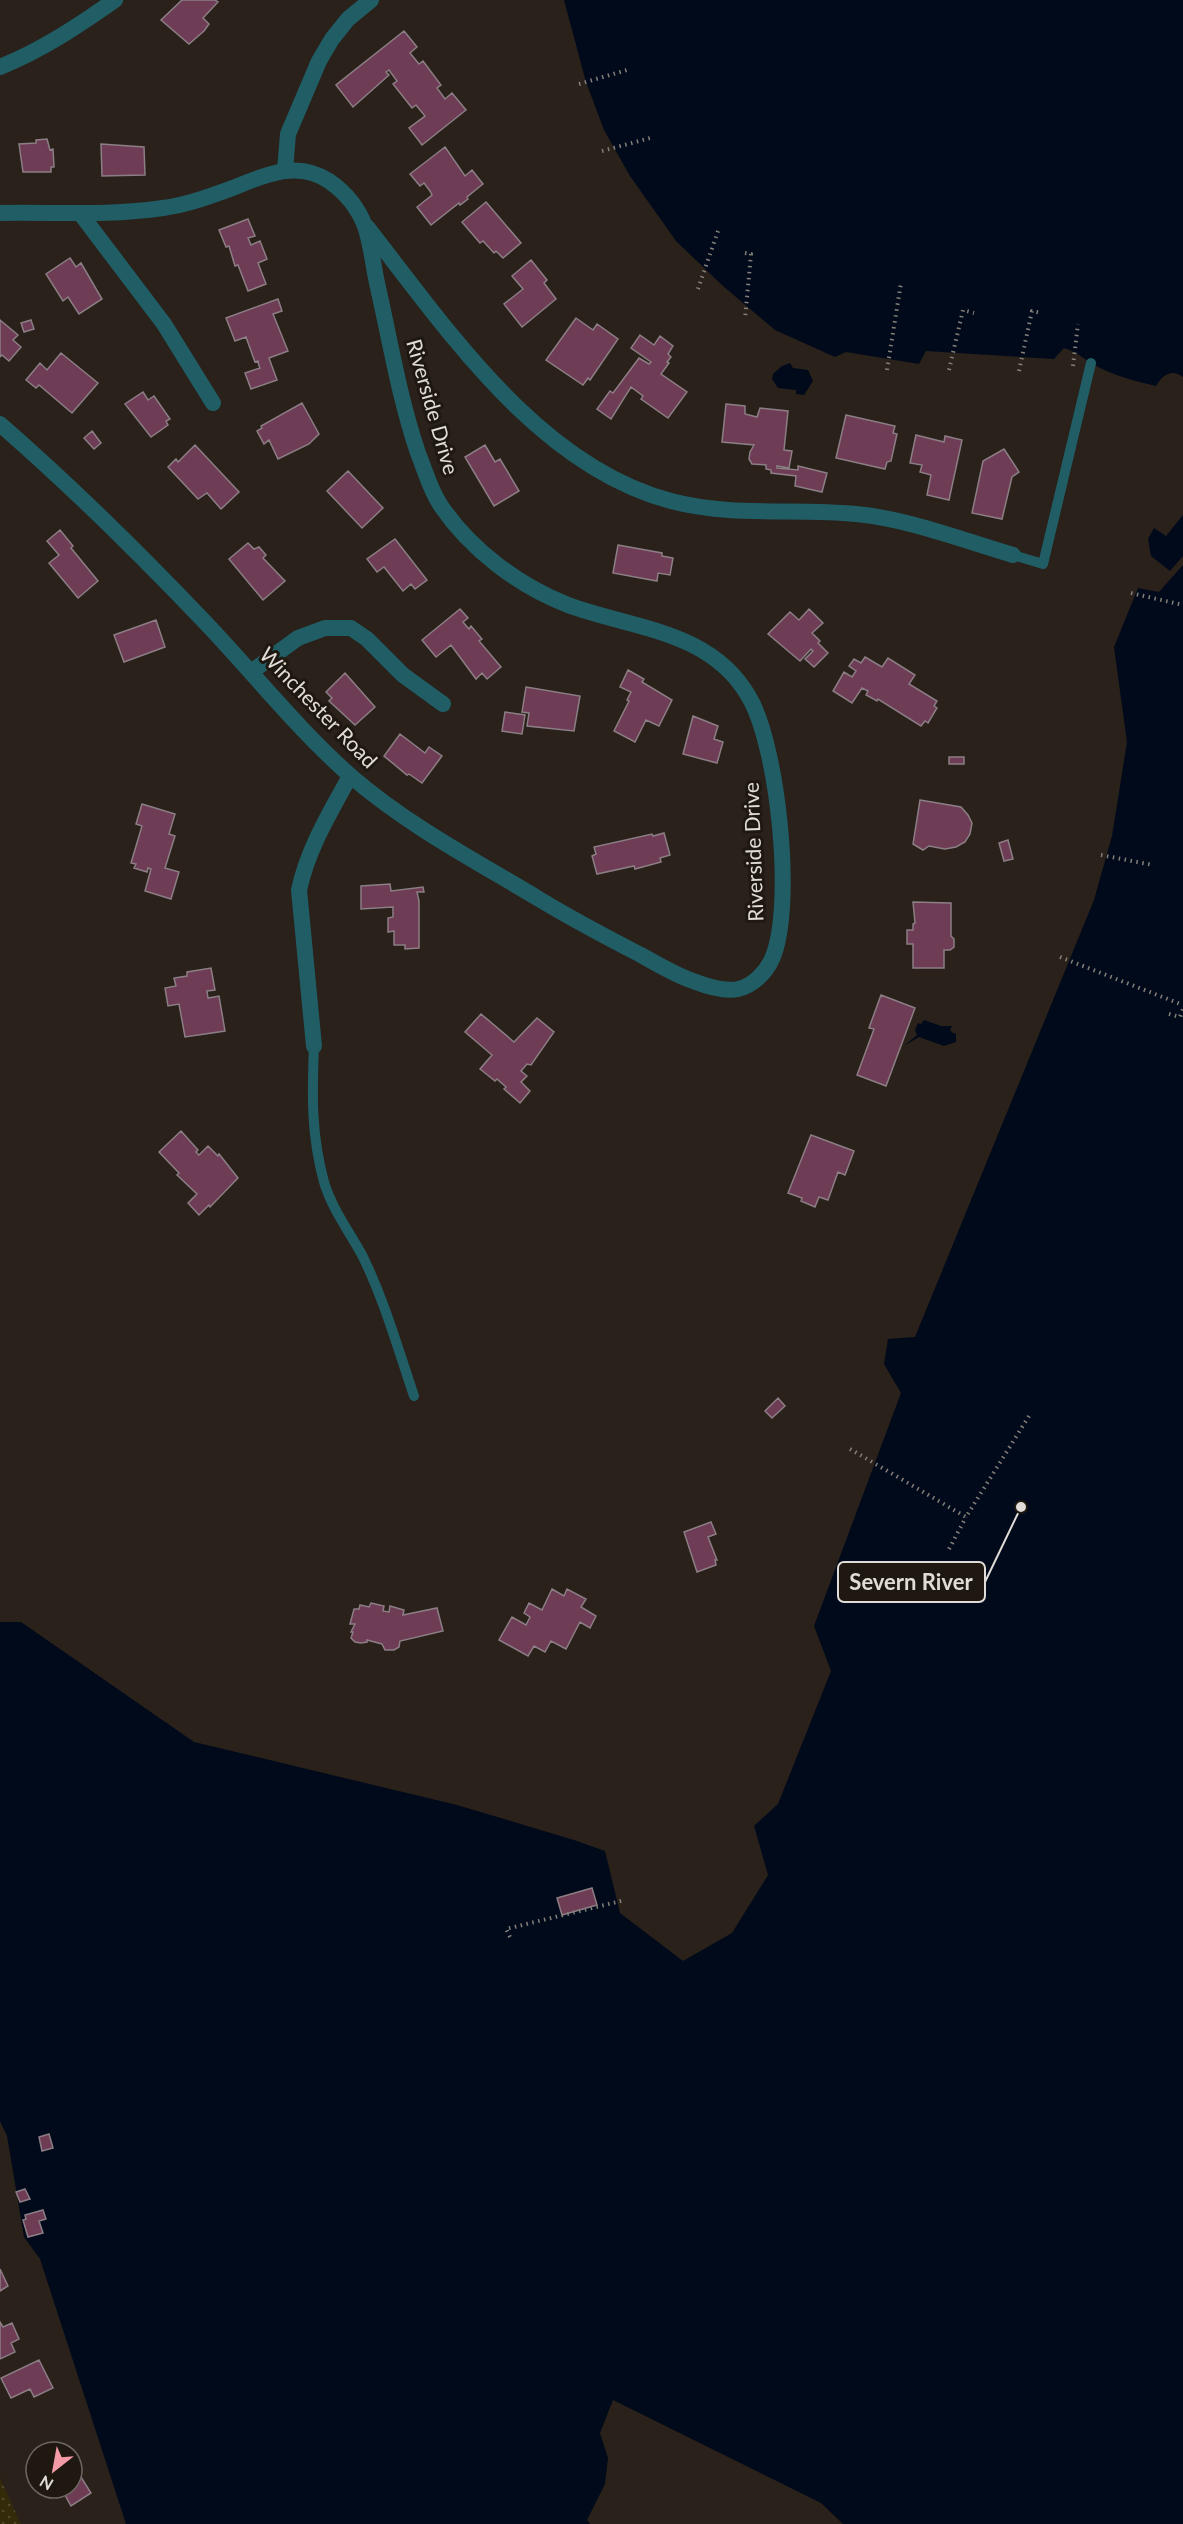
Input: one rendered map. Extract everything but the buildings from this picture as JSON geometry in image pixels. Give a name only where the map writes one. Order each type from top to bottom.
[{"type":"street","points":[[0,67],[25,57],[67,33],[114,0]]},
{"type":"street","points":[[285,170],[288,134],[319,61],[332,39],[348,19],[372,0]]},
{"type":"street","name":"Riverside Drive","points":[[0,213],[80,213],[161,208],[193,201],[265,174],[285,170],[303,170],[330,182],[349,197],[364,224],[393,362],[414,439],[438,502],[459,528],[490,559],[546,596],[571,606],[665,632],[689,642],[712,656],[734,673],[758,713],[777,788],[781,891],[779,934],[772,958],[753,982]]},
{"type":"street","points":[[80,213],[164,324],[213,403]]},
{"type":"street","points":[[364,224],[447,329],[513,402],[547,435],[583,461],[616,479],[671,501],[740,510],[858,514],[897,521],[1013,555]]},
{"type":"street","name":"Winchester Road","points":[[0,424],[60,477],[201,618],[323,750],[383,803],[422,829],[575,920],[678,975],[723,990],[739,989],[753,982]]},
{"type":"street","points":[[251,672],[298,638],[325,627],[351,628],[367,639],[403,675],[443,704]]},
{"type":"street","points":[[314,1046],[299,890],[304,866],[350,776]]},
{"type":"lane","points":[[1013,555],[1043,564],[1091,363]]},
{"type":"lane","points":[[314,1046],[311,1114],[324,1184],[340,1219],[362,1255],[379,1294],[414,1396]]},
{"type":"path","points":[[579,84],[627,70]]},
{"type":"path","points":[[602,150],[654,137]]},
{"type":"path","points":[[698,289],[718,231]]},
{"type":"path","points":[[745,253],[751,254],[745,319]]},
{"type":"path","points":[[887,370],[901,283]]},
{"type":"path","points":[[949,370],[963,310],[974,313]]},
{"type":"path","points":[[1019,371],[1032,311],[1041,313]]},
{"type":"path","points":[[1073,366],[1078,324]]},
{"type":"path","points":[[1131,593],[1183,605]]},
{"type":"path","points":[[1101,855],[1153,865]]},
{"type":"path","points":[[1060,957],[1183,1007],[1180,1017],[1169,1014]]},
{"type":"path","points":[[949,1549],[966,1517],[1029,1416]]},
{"type":"path","points":[[850,1449],[966,1517]]},
{"type":"path","points":[[510,1937],[506,1929],[624,1900]]},
{"type":"sand","points":[[0,2478],[21,2524],[0,2524]]},
{"type":"water","points":[[564,0],[1183,0],[1183,377],[1175,373],[1168,374],[1156,386],[1108,371],[1064,348],[1054,359],[926,351],[919,364],[846,352],[835,357],[775,330],[723,286],[676,241],[630,176],[604,130],[586,82]]},
{"type":"water","points":[[790,363],[793,368],[808,370],[813,381],[804,395],[796,394],[796,390],[778,388],[772,379],[773,374],[782,366]]},
{"type":"water","points":[[1183,515],[1183,556],[1170,571],[1151,556],[1148,539],[1154,528],[1166,536]]},
{"type":"water","points":[[1183,565],[1183,2524],[843,2524],[821,2503],[613,2400],[600,2433],[608,2458],[605,2484],[587,2520],[590,2524],[126,2524],[40,2259],[24,2237],[7,2136],[0,2121],[0,1622],[21,1622],[194,1742],[457,1805],[605,1851],[620,1913],[683,1961],[732,1933],[768,1875],[754,1826],[778,1804],[831,1671],[814,1626],[901,1393],[884,1364],[888,1339],[915,1337],[1094,900],[1112,836],[1127,742],[1114,647],[1138,588],[1159,592]]},
{"type":"water","points":[[924,1020],[941,1026],[952,1026],[950,1030],[956,1033],[956,1042],[944,1046],[919,1037],[904,1046],[917,1035],[915,1030],[918,1023],[921,1024]]},
{"type":"place","name":"Severn River","points":[[1021,1507]]}]
